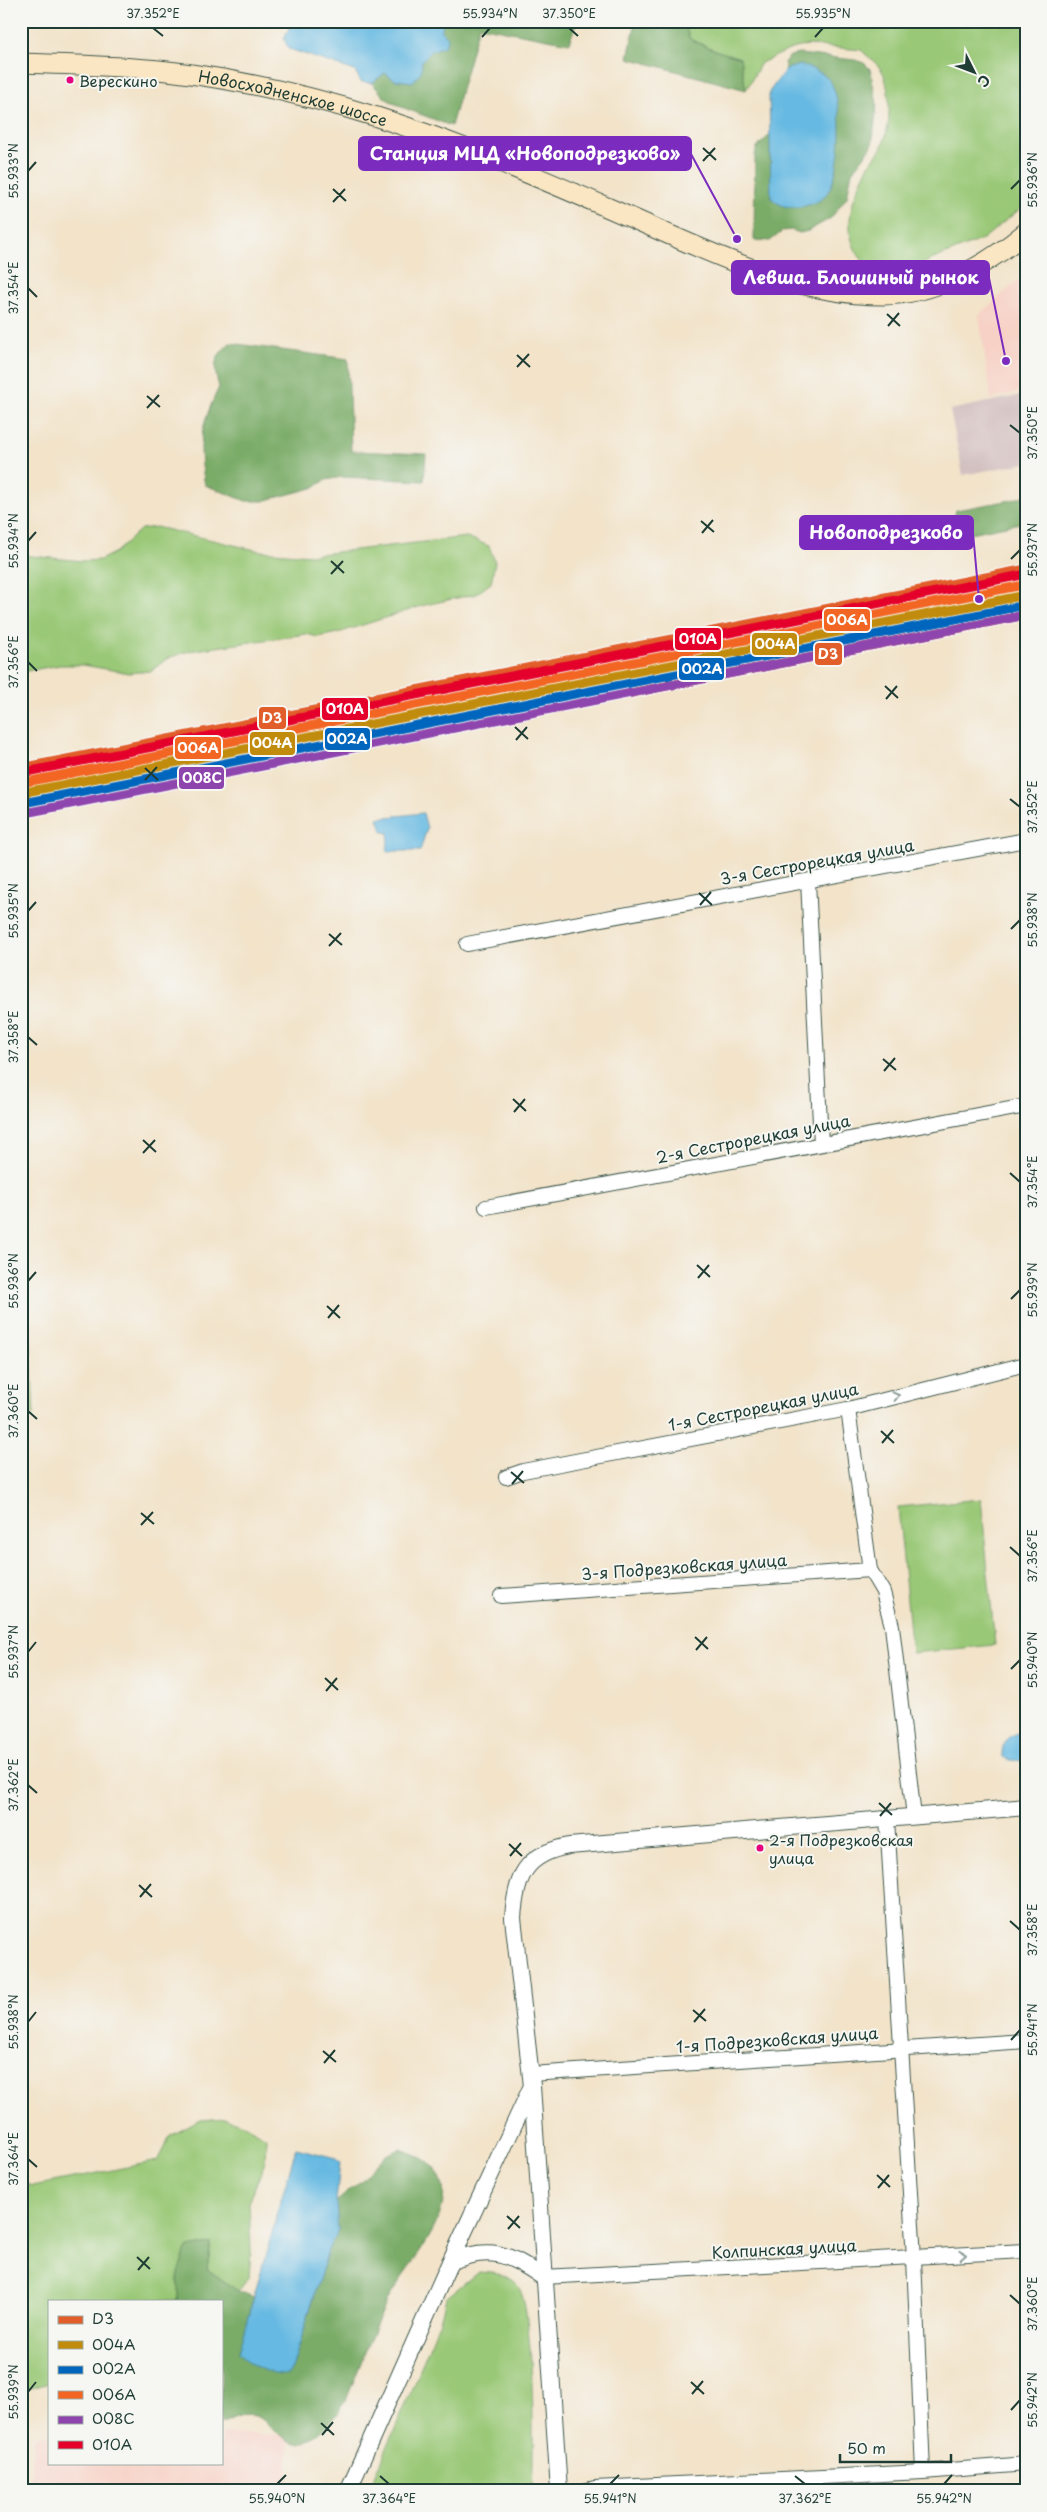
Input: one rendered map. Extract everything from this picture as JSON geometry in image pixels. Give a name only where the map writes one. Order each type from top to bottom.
[{"type":"main road","name":"Новосходненское шоссе","points":[[21,62],[191,74],[310,97],[380,118],[474,153],[739,263],[798,282],[831,290],[884,295],[919,291],[952,279],[983,262],[1026,232]]},
{"type":"street","name":"3-я Сестрорецкая улица","points":[[467,944],[1026,840]]},
{"type":"street","points":[[808,881],[821,1143]]},
{"type":"street","name":"2-я Сестрорецкая улица","points":[[486,1207],[1026,1106]]},
{"type":"street","name":"1-я Сестрорецкая улица","points":[[506,1477],[523,1471],[848,1408],[1026,1364]]},
{"type":"street","points":[[848,1408],[870,1570],[884,1592],[892,1626],[914,1817]]},
{"type":"street","name":"3-я Подрезковская улица","points":[[501,1596],[870,1570]]},
{"type":"street","points":[[559,2491],[531,2080],[513,1918],[515,1896],[520,1878],[527,1866],[537,1856],[551,1850],[1026,1807]]},
{"type":"street","points":[[887,1819],[914,2258],[923,2472]]},
{"type":"street","name":"1-я Подрезковская улица","points":[[531,2080],[901,2048],[1026,2041]]},
{"type":"street","points":[[348,2491],[531,2080]]},
{"type":"street","name":"Колпинская улица","points":[[543,2277],[1026,2251]]},
{"type":"street","points":[[450,2262],[467,2255],[484,2252],[499,2253],[513,2258],[543,2277]]},
{"type":"street","points":[[583,2491],[595,2488],[923,2472],[1026,2464]]},
{"type":"shaded area","points":[[1026,273],[1026,390],[991,399],[979,315]]},
{"type":"shaded area","points":[[1026,394],[1026,463],[963,475],[950,410]]},
{"type":"shaded area","points":[[48,2433],[48,2464],[222,2464],[222,2434],[289,2435],[287,2491],[30,2491],[34,2439]]},
{"type":"green space","points":[[444,21],[577,21],[569,43],[479,26],[451,126],[399,106],[385,98],[372,83],[385,73],[421,72],[421,61],[431,51]]},
{"type":"green space","points":[[621,21],[683,21],[690,39],[740,58],[746,90],[628,58],[635,26]]},
{"type":"green space","points":[[683,21],[1026,21],[1026,204],[983,239],[911,268],[879,275],[857,253],[852,241],[850,228],[854,201],[859,187],[867,169],[881,148],[888,128],[888,92],[884,75],[880,68],[861,50],[809,45],[791,49],[761,63],[746,90],[740,58],[690,39]]},
{"type":"green space","points":[[799,54],[855,60],[864,63],[870,69],[877,104],[872,146],[852,172],[847,197],[831,218],[808,231],[800,233],[791,230],[783,231],[770,241],[754,240],[755,155],[757,147],[770,135],[771,198],[800,65],[786,69],[784,62],[790,56]]},
{"type":"green space","points":[[230,343],[348,359],[351,451],[426,454],[424,481],[342,477],[326,480],[312,488],[263,501],[246,501],[205,485],[201,457],[202,434],[208,413],[219,387],[215,368],[217,358]]},
{"type":"green space","points":[[1026,495],[1026,522],[950,537],[956,510],[1012,500]]},
{"type":"green space","points":[[156,527],[260,551],[311,555],[467,537],[489,546],[495,562],[491,583],[476,594],[425,605],[338,633],[318,637],[306,634],[189,651],[168,658],[151,671],[129,673],[83,665],[60,665],[21,672],[21,555],[83,561],[100,560],[116,552],[141,529]]},
{"type":"green space","points":[[30,1325],[34,1414],[25,1415],[21,1409],[20,1366],[23,1343]]},
{"type":"green space","points":[[981,1499],[995,1645],[912,1653],[898,1507]]},
{"type":"green space","points":[[225,2118],[247,2125],[266,2137],[265,2162],[249,2202],[251,2249],[249,2278],[238,2291],[207,2269],[211,2243],[178,2273],[177,2300],[48,2300],[48,2383],[21,2391],[21,2182],[33,2186],[157,2161],[170,2136],[201,2120]]},
{"type":"green space","points":[[401,2149],[421,2157],[431,2164],[441,2180],[443,2197],[440,2215],[420,2251],[389,2298],[342,2407],[322,2431],[305,2442],[296,2443],[288,2440],[264,2420],[250,2415],[233,2418],[222,2424],[222,2300],[177,2300],[178,2273],[186,2249],[211,2243],[207,2269],[238,2291],[254,2297],[238,2352],[292,2369],[328,2250],[338,2230],[336,2202],[362,2180],[386,2155]]},
{"type":"green space","points":[[478,2272],[499,2274],[508,2278],[517,2285],[523,2298],[527,2321],[532,2383],[532,2491],[369,2491],[440,2321],[446,2298]]},
{"type":"green space","points":[[869,2485],[871,2491],[739,2491]]},
{"type":"water","points":[[292,21],[444,21],[441,31],[448,37],[445,46],[431,51],[422,61],[421,72],[413,82],[395,80],[385,73],[372,83],[361,82],[355,71],[289,49],[284,39]]},
{"type":"water","points":[[800,65],[820,73],[830,81],[838,106],[840,140],[835,174],[824,197],[811,204],[789,207],[780,205],[771,198],[769,92],[786,69]]},
{"type":"water","points":[[423,813],[427,828],[420,851],[387,851],[389,833],[383,832],[378,818]]},
{"type":"water","points":[[1026,1731],[1026,1761],[1008,1760],[1002,1756],[1005,1741],[1011,1735]]},
{"type":"water","points":[[296,2148],[336,2158],[340,2162],[336,2202],[338,2230],[328,2250],[292,2369],[288,2375],[281,2375],[261,2369],[238,2352]]},
{"type":"transit line","name":"D3","points":[[21,768],[1026,569]]},
{"type":"transit line","name":"010А","points":[[21,773],[1022,575]]},
{"type":"transit line","name":"006А","points":[[21,783],[1024,585]]},
{"type":"transit line","name":"004А","points":[[21,793],[1026,595]]},
{"type":"transit line","name":"002А","points":[[23,803],[1026,605]]},
{"type":"transit line","name":"D3","points":[[631,693],[1026,615]]},
{"type":"transit line","name":"008С","points":[[25,813],[1026,615]]},
{"type":"place","name":"Верескино","points":[[70,80]]},
{"type":"place","name":"Станция МЦД «Новоподрезково»","points":[[737,239]]},
{"type":"place","name":"Левша. Блошиный рынок","points":[[1006,361]]},
{"type":"place","name":"Новоподрезково","points":[[979,599]]},
{"type":"place","name":"2-я Подрезковская улица","points":[[760,1848]]}]
